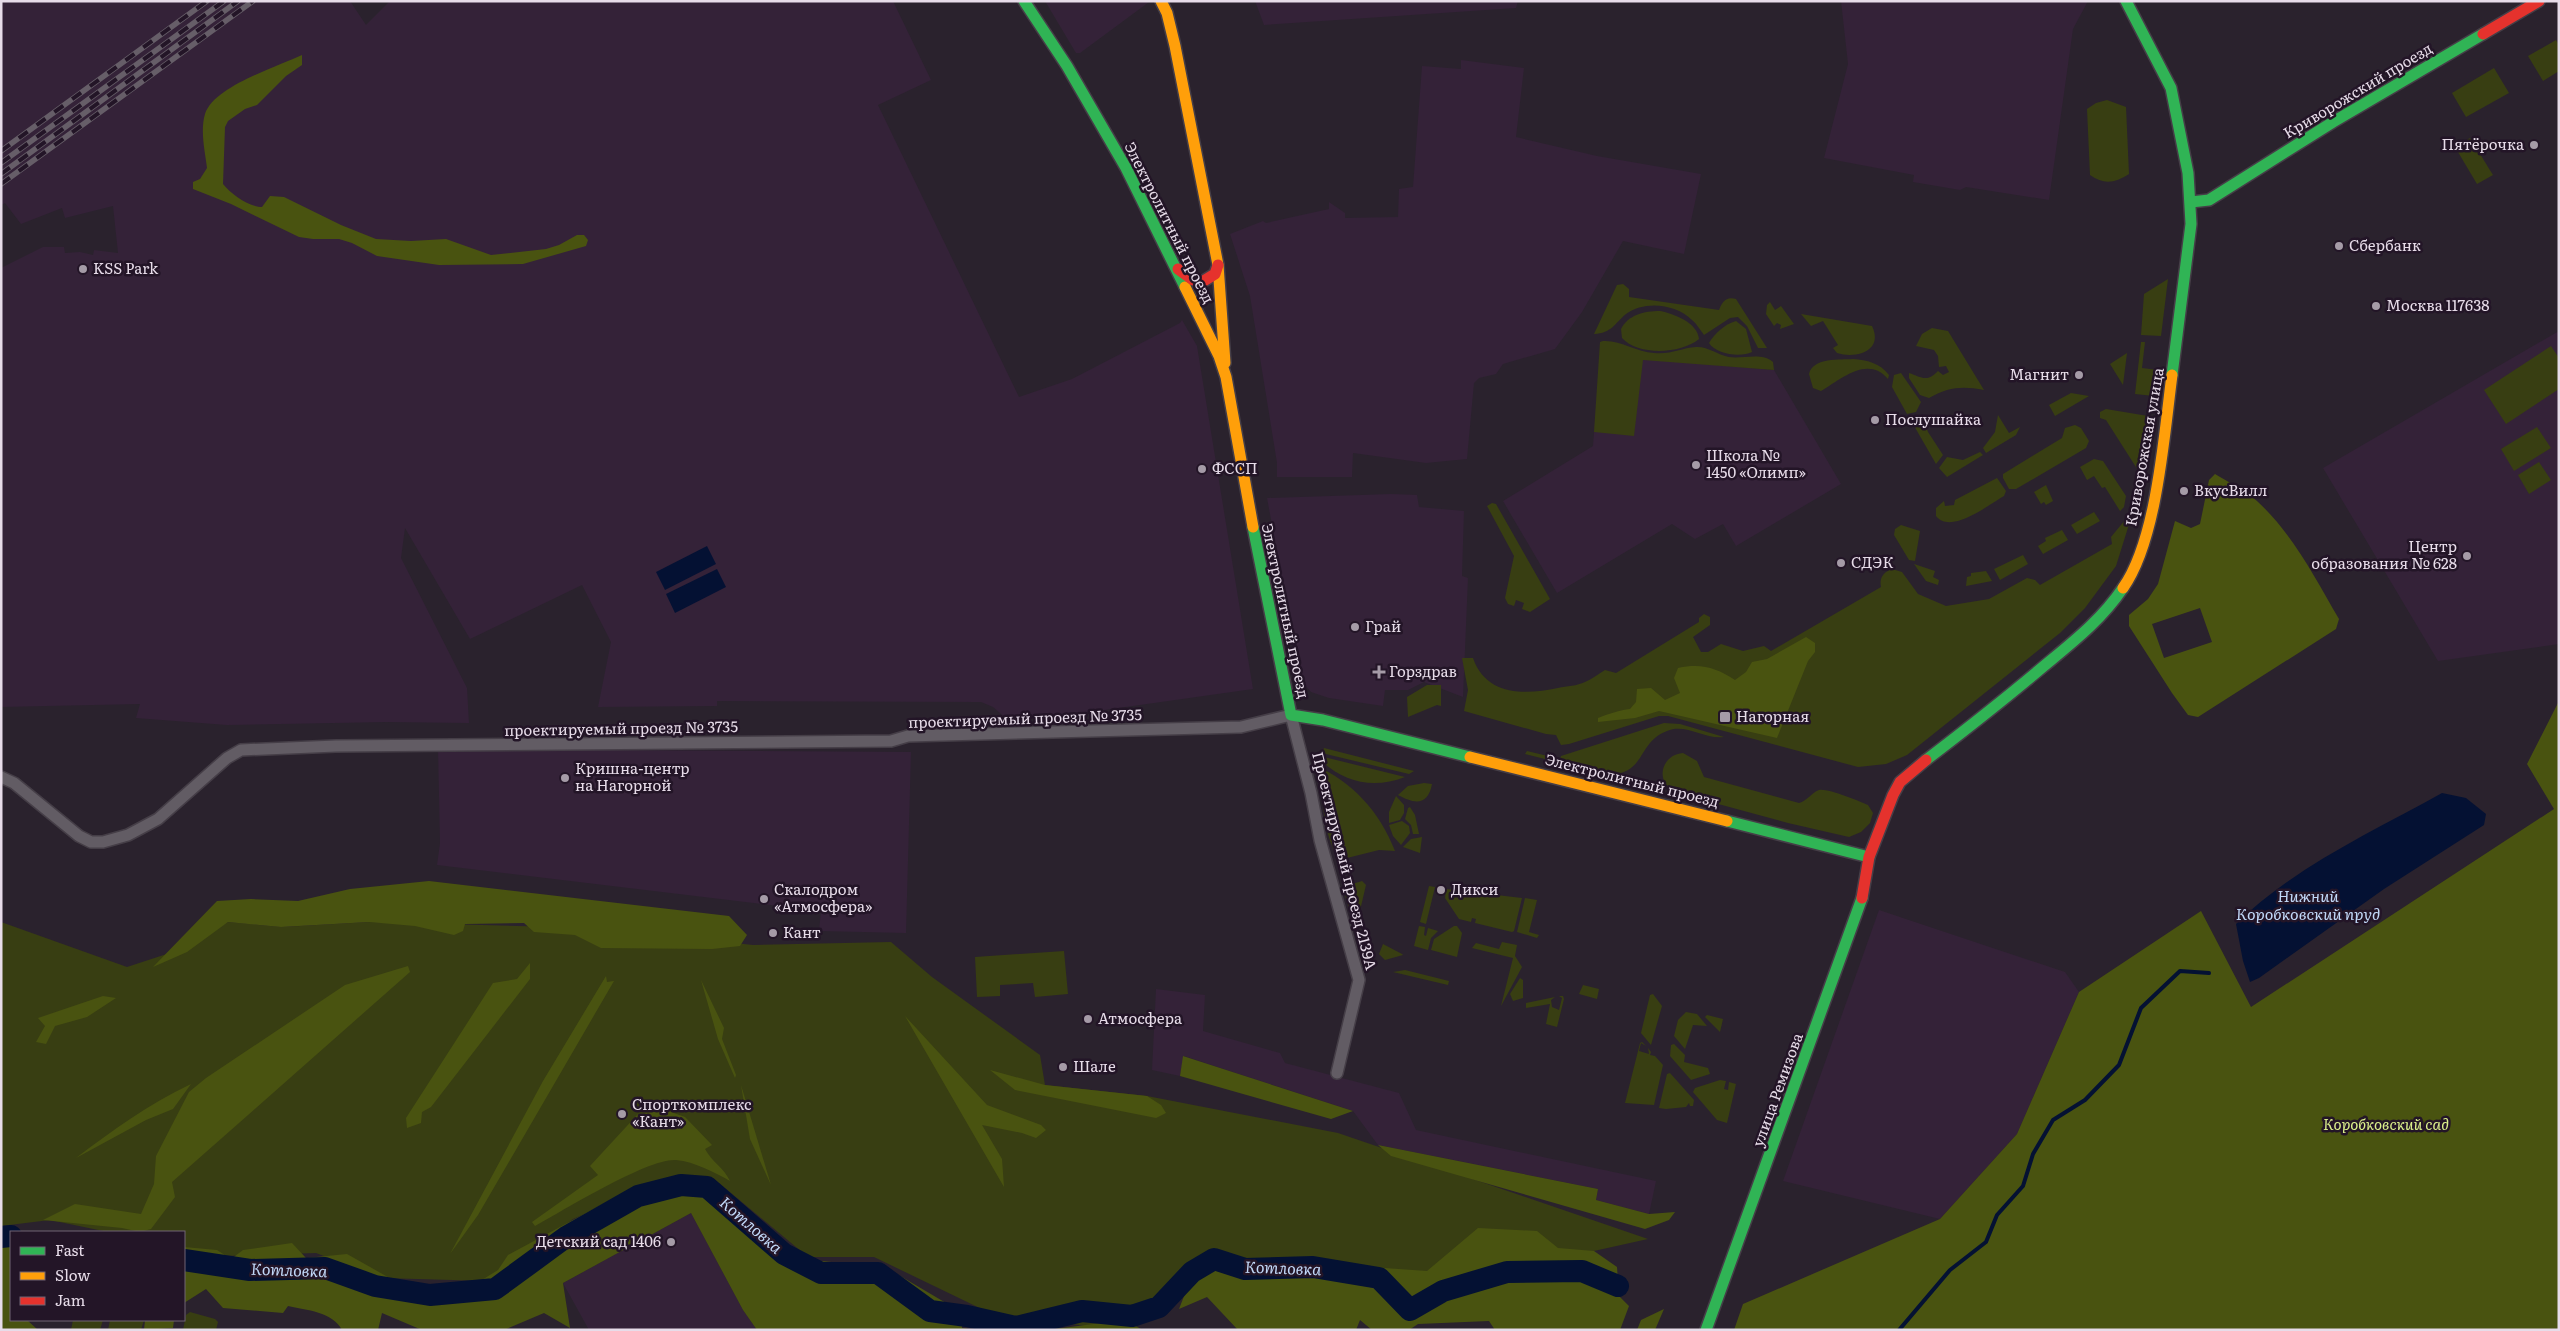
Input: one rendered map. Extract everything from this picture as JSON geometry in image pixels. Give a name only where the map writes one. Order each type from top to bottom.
[{"type":"street","name":"Электролитный проезд","points":[[1024,1],[1067,66],[1126,168],[1219,356],[1226,377],[1245,490],[1292,715],[1317,719],[1469,756],[1869,857]]},
{"type":"street","points":[[1161,1],[1167,13],[1175,46],[1218,265],[1226,377]]},
{"type":"street","name":"Криворожская улица","points":[[1869,857],[1893,795],[1900,782],[2088,630],[2109,609],[2134,573],[2144,543],[2162,456],[2191,224],[2188,173],[2171,88],[2126,1]]},
{"type":"street","name":"Криворожский проезд","points":[[2190,202],[2209,200],[2333,122],[2539,1]]},
{"type":"street","points":[[1173,264],[1183,274],[1193,280],[1202,282],[1215,274],[1218,265]]},
{"type":"street","name":"проектируемый проезд № 3735","points":[[1,777],[14,783],[79,836],[91,842],[103,842],[128,835],[158,819],[234,752],[241,750],[336,746],[891,741],[908,736],[1241,727],[1292,715]]},
{"type":"street","name":"Проектируемый проезд 2139А","points":[[1292,715],[1320,840],[1359,980],[1337,1073]]},
{"type":"street","name":"улица Ремизова","points":[[1706,1330],[1841,960],[1863,896],[1869,857]]},
{"type":"shaded area","points":[[1,1],[350,1],[366,25],[390,1],[893,1],[931,80],[878,105],[1019,397],[1072,379],[1180,323],[1182,320],[1197,346],[1253,689],[1055,717],[1008,720],[993,707],[981,702],[717,701],[717,706],[598,707],[611,642],[582,585],[470,639],[405,528],[401,558],[467,688],[469,723],[386,722],[227,725],[136,718],[140,704],[1,707],[1,268],[43,247],[64,247],[65,253],[80,252],[93,255],[94,250],[118,253],[113,206],[65,218],[62,208],[21,224],[5,203],[1,205]]},
{"type":"shaded area","points":[[1045,1],[1149,2],[1080,53],[1076,53]]},
{"type":"shaded area","points":[[1255,1],[1518,1],[1516,8],[1264,25]]},
{"type":"shaded area","points":[[1841,1],[2088,1],[2073,29],[2049,200],[1966,187],[1960,190],[1913,182],[1914,175],[1824,158],[1848,64]]},
{"type":"shaded area","points":[[1461,60],[1524,68],[1516,137],[1597,156],[1701,174],[1684,254],[1623,241],[1582,312],[1555,349],[1503,364],[1496,374],[1479,378],[1474,383],[1467,459],[1426,463],[1353,453],[1352,477],[1277,477],[1277,463],[1250,296],[1230,234],[1263,221],[1266,223],[1329,209],[1329,202],[1345,213],[1345,218],[1398,217],[1399,189],[1413,187],[1422,66],[1461,69]]},
{"type":"shaded area","name":"Центр образования № 628","points":[[2559,331],[2559,644],[2438,661],[2323,468]]},
{"type":"shaded area","name":"Школа № 1450 «Олимп»","points":[[1600,355],[1774,370],[1841,484],[1736,546],[1723,524],[1695,539],[1672,524],[1557,593],[1503,501],[1593,446]]},
{"type":"shaded area","points":[[1391,494],[1417,495],[1419,507],[1464,511],[1462,576],[1468,578],[1463,697],[1424,682],[1408,690],[1385,690],[1383,706],[1329,698],[1311,692],[1301,681],[1267,498]]},
{"type":"shaded area","points":[[438,749],[911,752],[906,933],[819,931],[821,911],[437,865],[440,843]]},
{"type":"shaded area","points":[[1879,910],[2065,972],[2079,992],[2017,1134],[1940,1219],[1783,1181]]},
{"type":"shaded area","points":[[1156,989],[1205,995],[1203,1031],[1280,1053],[1285,1063],[1399,1093],[1416,1130],[1656,1181],[1649,1214],[1596,1200],[1598,1189],[1378,1145],[1353,1111],[1184,1056],[1180,1076],[1152,1070]]},
{"type":"shaded area","name":"Детский сад 1406","points":[[691,1213],[743,1310],[757,1330],[589,1330],[563,1283]]},
{"type":"green space","points":[[2556,40],[2559,45],[2559,71],[2543,81],[2528,56]]},
{"type":"green space","points":[[302,55],[302,65],[286,76],[257,105],[245,109],[228,121],[225,127],[223,184],[241,199],[252,205],[262,207],[270,196],[284,197],[341,225],[376,239],[411,241],[446,239],[491,255],[546,249],[559,245],[577,235],[584,235],[588,240],[586,246],[523,264],[439,265],[377,256],[352,243],[339,239],[299,237],[231,204],[193,189],[193,182],[200,179],[207,168],[203,127],[205,114],[211,104],[220,95],[247,78]]},
{"type":"green space","points":[[2494,68],[2509,93],[2466,117],[2452,93]]},
{"type":"green space","points":[[2107,100],[2126,107],[2129,174],[2110,182],[2090,175],[2087,109],[2096,103]]},
{"type":"green space","points":[[2470,138],[2493,175],[2477,184],[2455,147]]},
{"type":"green space","points":[[2168,279],[2161,336],[2141,335],[2144,294]]},
{"type":"green space","points":[[1623,284],[1629,289],[1629,297],[1719,310],[1725,300],[1730,298],[1736,299],[1767,348],[1758,348],[1747,326],[1738,317],[1730,318],[1704,335],[1695,323],[1678,310],[1660,306],[1642,307],[1634,310],[1626,314],[1609,330],[1594,334],[1617,285]]},
{"type":"green space","points":[[1770,302],[1775,310],[1781,306],[1794,324],[1780,329],[1781,325],[1777,323],[1774,326],[1766,314],[1767,305]]},
{"type":"green space","points":[[1660,311],[1672,314],[1689,323],[1694,328],[1699,339],[1682,348],[1660,351],[1638,348],[1622,338],[1621,329],[1632,317],[1642,313]]},
{"type":"green space","points":[[1801,314],[1872,326],[1875,335],[1874,342],[1871,347],[1860,354],[1844,355],[1837,353],[1833,348],[1838,345],[1823,321],[1811,326]]},
{"type":"green space","points":[[1736,321],[1746,329],[1752,352],[1735,355],[1712,347],[1709,343],[1714,336],[1721,329]]},
{"type":"green space","points":[[1932,328],[1948,331],[1984,390],[1956,388],[1929,398],[1920,395],[1909,378],[1909,373],[1927,378],[1938,371],[1943,375],[1949,372],[1946,366],[1939,367],[1938,356],[1934,350],[1916,346],[1922,334]]},
{"type":"green space","points":[[1600,342],[1616,342],[1641,351],[1654,353],[1700,347],[1729,357],[1763,357],[1773,362],[1774,370],[1643,360],[1634,436],[1594,432]]},
{"type":"green space","points":[[2141,342],[2145,342],[2142,368],[2158,370],[2154,396],[2135,394]]},
{"type":"green space","points":[[2551,346],[2559,358],[2559,389],[2506,424],[2484,390]]},
{"type":"green space","points":[[2127,353],[2123,385],[2110,364]]},
{"type":"green space","points":[[1853,359],[1868,361],[1877,365],[1889,375],[1888,379],[1880,372],[1872,369],[1863,369],[1846,376],[1821,391],[1813,388],[1809,374],[1816,365],[1828,360]]},
{"type":"green space","points":[[1901,373],[1921,402],[1916,412],[1907,414],[1892,387],[1894,375]]},
{"type":"green space","points":[[2071,393],[2089,396],[2055,416],[2049,405]]},
{"type":"green space","points":[[2106,409],[2148,416],[2141,475],[2106,420],[2100,418],[2100,412]]},
{"type":"green space","points":[[1998,415],[2009,433],[2020,427],[2016,435],[1986,453],[1983,448],[1995,432]]},
{"type":"green space","points":[[1922,416],[1928,432],[1943,455],[1936,464],[1909,417]]},
{"type":"green space","points":[[2075,425],[2081,428],[2089,441],[2086,448],[2016,489],[2009,489],[2003,474],[2062,438],[2065,428]]},
{"type":"green space","points":[[2537,427],[2551,448],[2514,471],[2501,449]]},
{"type":"green space","points":[[1980,452],[1983,455],[1947,477],[1939,468],[1947,457],[1963,460]]},
{"type":"green space","points":[[2094,459],[2103,461],[2126,496],[2124,507],[2120,511],[2105,487],[2102,488],[2094,476],[2087,480],[2080,467]]},
{"type":"green space","points":[[2539,462],[2551,480],[2529,494],[2518,475]]},
{"type":"green space","points":[[2215,474],[2247,493],[2270,514],[2303,557],[2339,619],[2336,629],[2198,717],[2188,715],[2172,693],[2129,626],[2129,615],[2148,599],[2158,584],[2175,521],[2191,528],[2200,524],[2209,480]],"holes":[[[2200,608],[2212,642],[2164,658],[2152,624]]]},
{"type":"green space","points":[[1997,478],[2006,491],[2004,496],[1989,506],[1970,516],[1951,522],[1943,521],[1936,516],[1936,508],[1944,501],[1945,506],[1954,505],[1955,500]]},
{"type":"green space","points":[[2046,485],[2053,501],[2046,505],[2044,502],[2041,504],[2034,492]]},
{"type":"green space","points":[[1492,503],[1496,504],[1550,599],[1530,612],[1522,609],[1524,603],[1516,600],[1514,606],[1508,604],[1505,598],[1514,556],[1487,506]]},
{"type":"green space","points":[[2094,512],[2100,521],[2077,534],[2071,525]]},
{"type":"green space","points":[[2130,514],[2131,518],[2116,566],[2085,608],[2060,633],[1907,755],[1886,764],[1858,767],[1668,716],[1659,716],[1561,745],[1556,735],[1546,734],[1464,711],[1468,690],[1462,658],[1473,658],[1487,680],[1508,690],[1533,692],[1575,685],[1588,681],[1605,670],[1616,673],[1699,622],[1699,618],[1704,614],[1710,617],[1710,625],[1693,637],[1701,652],[1708,652],[1721,644],[1743,651],[1764,646],[1771,651],[1881,587],[1883,575],[1892,569],[1902,572],[1918,594],[1946,606],[1989,599],[2027,578],[2035,580],[2040,585],[2112,544],[2111,537]]},
{"type":"green space","points":[[1901,525],[1920,531],[1915,561],[1909,560],[1894,535],[1895,529]]},
{"type":"green space","points":[[2062,530],[2068,540],[2043,554],[2038,546],[2046,541],[2045,538]]},
{"type":"green space","points":[[2023,555],[2028,564],[2000,580],[1994,569]]},
{"type":"green space","points":[[1914,564],[1935,571],[1933,577],[1939,580],[1938,585],[1926,581]]},
{"type":"green space","points":[[1986,571],[1992,581],[1966,586],[1967,577],[1971,576],[1971,573]]},
{"type":"green space","points":[[1806,637],[1815,643],[1815,652],[1808,661],[1777,738],[1659,711],[1635,718],[1598,722],[1598,718],[1630,709],[1636,702],[1637,689],[1651,688],[1665,700],[1680,693],[1674,678],[1678,668],[1702,666],[1721,672],[1735,680],[1746,672],[1752,662],[1767,659]]},
{"type":"green space","points":[[1427,685],[1441,685],[1441,706],[1437,705],[1408,717],[1407,697]]},
{"type":"green space","name":"Коробковский сад","points":[[2559,701],[2559,1330],[1734,1330],[1743,1304],[1940,1219],[2017,1134],[2079,992],[2201,911],[2251,1007],[2554,809],[2527,764]]},
{"type":"green space","points":[[1664,723],[1680,724],[1724,737],[1710,736],[1681,729],[1667,731],[1657,736],[1651,742],[1630,769],[1609,775],[1525,754],[1527,751],[1560,759],[1561,756]]},
{"type":"green space","points":[[1324,748],[1414,771],[1409,774],[1322,753]]},
{"type":"green space","points":[[1683,753],[1697,761],[1704,777],[1799,803],[1819,790],[1851,798],[1868,805],[1873,813],[1870,823],[1861,832],[1849,837],[1788,823],[1674,792],[1664,782],[1663,769],[1665,763],[1670,758]]},
{"type":"green space","points":[[1316,755],[1405,777],[1381,783],[1357,781],[1335,772]]},
{"type":"green space","points":[[1314,765],[1341,780],[1363,799],[1381,823],[1395,851],[1379,850],[1347,858],[1336,854],[1331,844],[1325,821],[1320,787]]},
{"type":"green space","points":[[1424,783],[1432,784],[1424,800],[1415,801],[1398,795],[1408,786]]},
{"type":"green space","points":[[1396,796],[1404,805],[1404,813],[1400,820],[1389,823],[1389,812]]},
{"type":"green space","points":[[1410,807],[1415,815],[1419,834],[1413,834],[1411,825],[1405,819]]},
{"type":"green space","points":[[1402,821],[1409,826],[1410,833],[1401,845],[1393,836],[1389,825]]},
{"type":"green space","points":[[1422,837],[1420,853],[1403,847],[1411,839]]},
{"type":"green space","points":[[429,881],[729,916],[747,935],[740,946],[712,949],[601,948],[575,935],[534,932],[524,923],[465,924],[463,931],[454,935],[415,926],[369,922],[281,927],[228,922],[187,952],[153,967],[217,901],[251,899],[298,901],[350,889]]},
{"type":"green space","points":[[1362,881],[1366,885],[1358,919],[1353,920],[1343,889],[1346,886]]},
{"type":"green space","points":[[1429,886],[1435,887],[1426,924],[1420,922]]},
{"type":"green space","points":[[1446,889],[1522,898],[1514,931],[1475,923],[1476,919],[1472,918],[1471,922],[1459,919],[1445,898]]},
{"type":"green space","points":[[1525,898],[1537,900],[1529,932],[1539,935],[1537,938],[1517,932]]},
{"type":"green space","name":"Спорткомплекс «Кант»","points":[[1,922],[127,967],[182,949],[228,922],[282,927],[369,922],[595,928],[753,945],[891,942],[932,977],[1040,1055],[1045,1085],[1147,1096],[1338,1133],[1648,1239],[1428,1288],[1242,1263],[1108,1329],[990,1313],[874,1257],[808,1257],[713,1178],[657,1182],[573,1219],[488,1281],[381,1278],[316,1253],[223,1256],[185,1248],[185,1231],[103,1231],[50,1220],[1,1226]]},
{"type":"green space","points":[[1419,926],[1425,927],[1424,935],[1426,936],[1428,928],[1438,931],[1431,938],[1428,950],[1414,946]]},
{"type":"green space","points":[[1457,926],[1462,933],[1457,957],[1431,950],[1434,939]]},
{"type":"green space","points":[[1502,942],[1517,945],[1515,956],[1522,967],[1501,1006],[1513,958],[1472,948],[1476,943],[1499,949]]},
{"type":"green space","points":[[1383,944],[1403,955],[1385,960],[1379,954]]},
{"type":"green space","points":[[1064,951],[1068,994],[1035,997],[1033,983],[1000,985],[1000,996],[977,997],[975,957]]},
{"type":"green space","points":[[530,963],[530,979],[431,1107],[422,1112],[421,1123],[407,1128],[406,1118],[493,983],[517,979]]},
{"type":"green space","points":[[408,966],[410,972],[172,1182],[175,1197],[151,1229],[136,1231],[43,1220],[75,1204],[141,1214],[154,1184],[156,1156],[189,1092],[206,1078],[345,985]]},
{"type":"green space","points":[[1405,970],[1449,981],[1448,985],[1393,972]]},
{"type":"green space","points":[[606,976],[607,982],[614,981],[478,1215],[450,1254],[543,1081]]},
{"type":"green space","points":[[1520,978],[1523,980],[1523,998],[1513,1001],[1510,994]]},
{"type":"green space","points":[[701,980],[724,1028],[722,1039],[736,1075],[735,1078],[718,1039]]},
{"type":"green space","points":[[1583,985],[1599,989],[1597,999],[1579,994]]},
{"type":"green space","points":[[1653,994],[1662,1006],[1651,1045],[1641,1033],[1650,995]]},
{"type":"green space","points":[[103,996],[116,998],[87,1017],[55,1026],[46,1044],[36,1042],[45,1026],[38,1018]]},
{"type":"green space","points":[[1559,996],[1563,996],[1564,999],[1557,1027],[1546,1024],[1550,1004],[1526,1008],[1526,1003],[1555,997],[1551,1000],[1552,1007],[1559,1010],[1562,998]]},
{"type":"green space","points":[[1686,1012],[1697,1014],[1707,1026],[1693,1025],[1685,1049],[1674,1036],[1678,1020]]},
{"type":"green space","points":[[1707,1015],[1723,1019],[1720,1032],[1705,1017]]},
{"type":"green space","points":[[905,1016],[987,1105],[1041,1125],[1046,1130],[1036,1138],[1022,1133],[982,1125],[1002,1159],[1004,1187]]},
{"type":"green space","points":[[1642,1042],[1646,1046],[1641,1043],[1639,1051],[1649,1054],[1648,1048],[1651,1052],[1650,1055],[1655,1056],[1663,1065],[1654,1105],[1625,1103],[1640,1043]]},
{"type":"green space","points":[[1674,1044],[1685,1055],[1684,1062],[1708,1068],[1710,1074],[1691,1080],[1670,1056],[1671,1045]]},
{"type":"green space","points":[[1183,1056],[1353,1111],[1331,1119],[1180,1076]]},
{"type":"green space","points":[[990,1070],[1045,1085],[1147,1096],[1161,1105],[1166,1113],[1156,1118],[1015,1090]]},
{"type":"green space","points":[[1670,1073],[1694,1100],[1693,1106],[1690,1106],[1689,1103],[1686,1107],[1659,1108],[1667,1074]]},
{"type":"green space","points":[[1720,1080],[1726,1081],[1724,1089],[1728,1090],[1729,1082],[1736,1084],[1727,1123],[1717,1120],[1693,1092],[1695,1088]]},
{"type":"green space","points":[[191,1084],[173,1109],[146,1120],[76,1158],[132,1118]]},
{"type":"green space","points":[[741,1085],[771,1185],[750,1139]]},
{"type":"green space","points":[[657,1107],[685,1117],[712,1145],[705,1149],[725,1172],[730,1181],[690,1163],[676,1160],[663,1162],[646,1167],[606,1186],[535,1226],[532,1222],[598,1175],[590,1166],[638,1114]]},
{"type":"green space","points":[[1378,1145],[1598,1189],[1596,1200],[1649,1214],[1675,1212],[1669,1220],[1645,1229],[1391,1156]]},
{"type":"green space","points":[[684,1175],[706,1183],[759,1225],[784,1251],[810,1260],[885,1267],[963,1313],[962,1328],[974,1330],[757,1330],[743,1310],[691,1213],[563,1283],[570,1328],[544,1313],[504,1330],[422,1330],[382,1313],[378,1330],[342,1330],[338,1324],[326,1316],[288,1306],[283,1313],[223,1308],[206,1289],[185,1302],[185,1247],[217,1250],[231,1259],[243,1250],[292,1243],[306,1258],[347,1254],[402,1285],[472,1286],[498,1270],[508,1255],[636,1186]]},
{"type":"green space","points":[[1478,1228],[1537,1231],[1558,1248],[1594,1251],[1617,1267],[1619,1296],[1629,1306],[1620,1330],[1495,1330],[1489,1321],[1418,1324],[1409,1330],[1372,1330],[1360,1320],[1356,1330],[1238,1330],[1207,1297],[1179,1309],[1195,1268],[1242,1258],[1427,1271]]},
{"type":"green space","points":[[1,1237],[10,1238],[10,1321],[28,1321],[38,1330],[1,1330]]},
{"type":"green space","points":[[1664,1309],[1655,1330],[1637,1330],[1641,1320]]},
{"type":"green space","points":[[190,1312],[215,1319],[218,1322],[216,1330],[183,1330],[186,1315]]},
{"type":"green space","points":[[1124,1320],[1143,1330],[1047,1330]]},
{"type":"green space","points":[[73,1321],[103,1321],[100,1330],[71,1330]]},
{"type":"green space","points":[[110,1321],[144,1321],[141,1330],[108,1330]]},
{"type":"green space","points":[[145,1321],[174,1321],[173,1328],[144,1330]]},
{"type":"water","points":[[707,546],[716,564],[665,590],[656,572]]},
{"type":"water","points":[[717,569],[726,587],[675,613],[666,594]]},
{"type":"water","name":"Нижний Коробковский пруд","points":[[2442,793],[2466,798],[2486,814],[2484,825],[2384,889],[2259,978],[2250,982],[2243,961],[2236,924],[2283,885],[2308,868]]},
{"type":"waterway","points":[[1899,1330],[1950,1270],[1986,1242],[1997,1215],[2023,1186],[2033,1154],[2053,1120],[2085,1100],[2119,1065],[2141,1008],[2180,971],[2209,973]]},
{"type":"waterway","name":"Котловка","points":[[185,1260],[250,1270],[325,1268],[375,1286],[430,1295],[495,1289],[566,1237],[638,1196],[681,1185],[707,1187],[784,1254],[821,1273],[878,1273],[930,1311],[967,1316],[1016,1327],[1082,1311],[1132,1316],[1159,1307],[1192,1272],[1214,1259],[1245,1269],[1313,1267],[1379,1278],[1410,1310],[1443,1291],[1507,1272],[1582,1271],[1618,1286]]},
{"type":"waterway","name":"Котловка","points":[[1,1237],[10,1236]]},
{"type":"railway","points":[[1,151],[207,1]]},
{"type":"railway","points":[[1,163],[224,1]]},
{"type":"railway","points":[[1,174],[238,1]]},
{"type":"railway","points":[[1,184],[253,1]]},
{"type":"traffic: fast","points":[[1024,1],[1067,66],[1126,168],[1185,287]]},
{"type":"traffic: fast","points":[[2126,1],[2171,88],[2188,173],[2191,224],[2172,375]]},
{"type":"traffic: fast","points":[[2191,202],[2209,200],[2333,122],[2483,34]]},
{"type":"traffic: fast","points":[[1253,527],[1291,715],[1323,720],[1470,757]]},
{"type":"traffic: fast","points":[[1926,760],[2072,642],[2104,612],[2123,588]]},
{"type":"traffic: fast","points":[[1727,821],[1869,857]]},
{"type":"traffic: fast","points":[[1706,1330],[1862,898]]},
{"type":"traffic: slow","points":[[1161,1],[1167,13],[1175,46],[1218,265],[1225,363]]},
{"type":"traffic: slow","points":[[1185,287],[1219,356],[1226,377],[1253,527]]},
{"type":"traffic: slow","points":[[2123,588],[2135,568],[2151,515],[2162,456],[2172,375]]},
{"type":"traffic: slow","points":[[1470,757],[1727,821]]},
{"type":"traffic: jam","points":[[2483,34],[2539,1]]},
{"type":"traffic: jam","points":[[1178,269],[1193,280],[1202,282],[1215,274],[1218,265]]},
{"type":"traffic: jam","points":[[1862,898],[1869,857],[1893,795],[1900,782],[1926,760]]},
{"type":"place","name":"Пятёрочка","points":[[2534,145]]},
{"type":"place","name":"Сбербанк","points":[[2339,246]]},
{"type":"place","name":"KSS Park","points":[[83,269]]},
{"type":"place","name":"Москва 117638","points":[[2376,306]]},
{"type":"place","name":"Магнит","points":[[2079,375]]},
{"type":"place","name":"Послушайка","points":[[1875,420]]},
{"type":"place","name":"Школа № 1450 «Олимп»","points":[[1696,465]]},
{"type":"place","name":"ФССП","points":[[1202,469]]},
{"type":"place","name":"ВкусВилл","points":[[2184,491]]},
{"type":"place","name":"Центр образования № 628","points":[[2467,556]]},
{"type":"place","name":"СДЭК","points":[[1841,563]]},
{"type":"place","name":"Грай","points":[[1355,627]]},
{"type":"place","name":"Горздрав","points":[[1379,672]]},
{"type":"place","name":"Нагорная","points":[[1725,717]]},
{"type":"place","name":"Кришна-центр на Нагорной","points":[[565,778]]},
{"type":"place","name":"Дикси","points":[[1441,890]]},
{"type":"place","name":"Скалодром «Атмосфера»","points":[[764,899]]},
{"type":"place","name":"Кант","points":[[773,933]]},
{"type":"place","name":"Атмосфера","points":[[1088,1019]]},
{"type":"place","name":"Шале","points":[[1063,1067]]},
{"type":"place","name":"Спорткомплекс «Кант»","points":[[622,1114]]},
{"type":"place","name":"Детский сад 1406","points":[[671,1242]]}]
